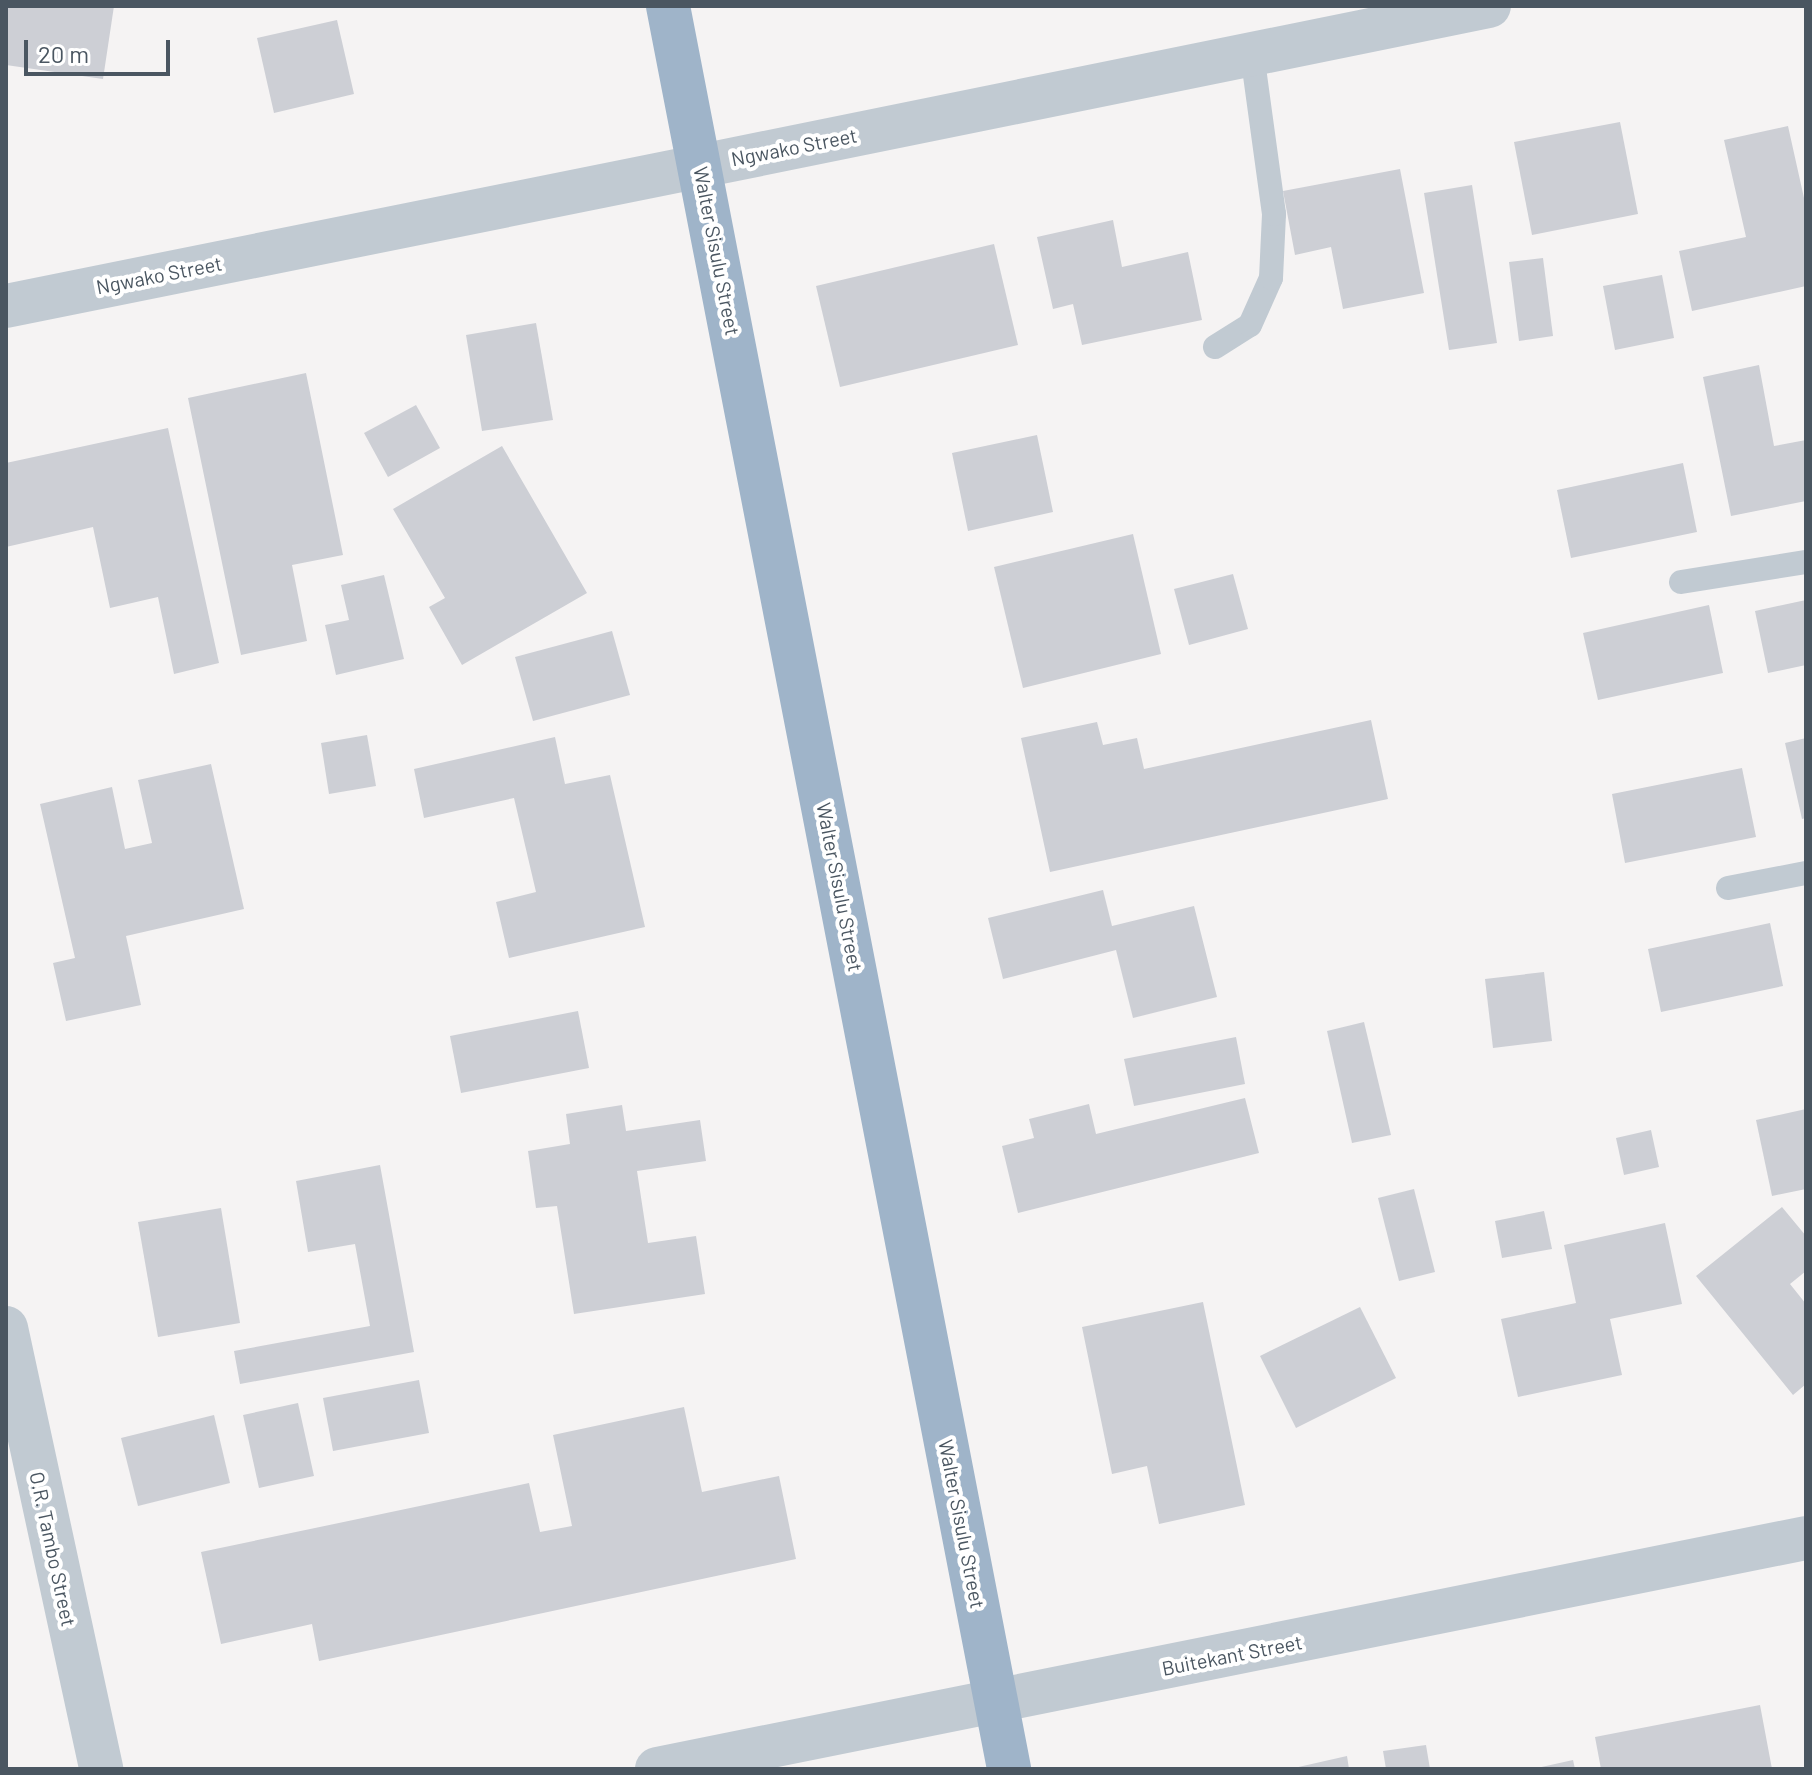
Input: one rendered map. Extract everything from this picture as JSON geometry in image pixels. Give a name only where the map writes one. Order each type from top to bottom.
[{"type":"highway","name":"Walter Sisulu Street","points":[[668,6],[1009,1769]]},
{"type":"street","name":"Ngwako Street","points":[[6,306],[1489,6]]},
{"type":"street","name":"O.R. Tambo Street","points":[[6,1328],[101,1769]]},
{"type":"street","name":"Buitekant Street","points":[[657,1769],[1806,1538]]},
{"type":"lane","points":[[1215,347],[1250,325],[1271,278],[1274,214],[1252,54]]},
{"type":"lane","points":[[1681,582],[1806,562]]},
{"type":"lane","points":[[1728,888],[1806,873]]},
{"type":"building","points":[[6,6],[114,6],[103,79],[6,65]]},
{"type":"building","points":[[337,20],[354,94],[274,113],[257,38]]},
{"type":"building","points":[[1620,122],[1638,214],[1532,235],[1514,142]]},
{"type":"building","points":[[1788,126],[1806,207],[1806,286],[1692,311],[1679,251],[1746,237],[1724,140]]},
{"type":"building","points":[[1400,169],[1424,293],[1343,309],[1331,247],[1295,255],[1283,191]]},
{"type":"building","points":[[1472,185],[1497,343],[1449,350],[1424,193]]},
{"type":"building","points":[[1113,220],[1122,267],[1188,252],[1202,320],[1082,345],[1073,304],[1053,309],[1037,237]]},
{"type":"building","points":[[994,244],[1018,345],[840,387],[816,286]]},
{"type":"building","points":[[1543,258],[1553,336],[1519,341],[1509,262]]},
{"type":"building","points":[[1662,275],[1674,338],[1615,350],[1603,286]]},
{"type":"building","points":[[536,323],[553,420],[482,431],[466,335]]},
{"type":"building","points":[[1759,365],[1774,446],[1806,440],[1806,501],[1731,516],[1703,377]]},
{"type":"building","points":[[306,373],[343,555],[292,565],[307,641],[241,655],[188,398]]},
{"type":"building","points":[[416,405],[440,448],[388,477],[364,433]]},
{"type":"building","points":[[168,428],[219,663],[174,674],[158,597],[110,608],[93,527],[6,547],[6,463]]},
{"type":"building","points":[[1037,435],[1053,512],[968,531],[952,453]]},
{"type":"building","points":[[502,446],[587,593],[462,665],[429,607],[445,598],[393,509]]},
{"type":"building","points":[[1683,463],[1697,532],[1571,558],[1557,490]]},
{"type":"building","points":[[1133,534],[1161,654],[1023,688],[994,567]]},
{"type":"building","points":[[1233,574],[1248,629],[1189,645],[1174,589]]},
{"type":"building","points":[[384,575],[404,659],[336,675],[325,625],[349,620],[341,585]]},
{"type":"building","points":[[1806,600],[1806,665],[1768,673],[1755,611]]},
{"type":"building","points":[[1709,605],[1723,673],[1598,700],[1583,633]]},
{"type":"building","points":[[612,631],[630,695],[533,721],[515,657]]},
{"type":"building","points":[[1371,720],[1388,799],[1050,872],[1021,738],[1097,722],[1103,745],[1137,738],[1144,769]]},
{"type":"building","points":[[367,735],[376,786],[329,794],[321,743]]},
{"type":"building","points":[[555,737],[565,784],[610,775],[645,927],[509,958],[496,902],[536,892],[514,798],[424,818],[414,769]]},
{"type":"building","points":[[1806,738],[1806,818],[1802,819],[1785,743]]},
{"type":"building","points":[[211,764],[244,909],[126,936],[141,1005],[66,1021],[53,963],[75,958],[40,804],[112,787],[125,849],[152,843],[138,780]]},
{"type":"building","points":[[1742,768],[1756,837],[1625,863],[1612,794]]},
{"type":"building","points":[[1103,890],[1112,926],[1194,906],[1217,997],[1133,1018],[1116,950],[1003,979],[988,918]]},
{"type":"building","points":[[1770,923],[1783,986],[1661,1012],[1648,949]]},
{"type":"building","points":[[1544,972],[1552,1041],[1493,1048],[1485,979]]},
{"type":"building","points":[[578,1011],[589,1068],[461,1093],[450,1036]]},
{"type":"building","points":[[1364,1022],[1391,1135],[1352,1143],[1327,1031]]},
{"type":"building","points":[[1236,1037],[1245,1084],[1134,1106],[1124,1059]]},
{"type":"building","points":[[1245,1098],[1259,1153],[1018,1213],[1002,1146],[1034,1138],[1029,1119],[1089,1104],[1096,1134]]},
{"type":"building","points":[[622,1105],[626,1131],[700,1120],[706,1161],[637,1171],[648,1243],[696,1236],[705,1294],[574,1314],[557,1206],[536,1208],[528,1151],[570,1144],[566,1114]]},
{"type":"building","points":[[1806,1109],[1806,1189],[1772,1196],[1756,1120]]},
{"type":"building","points":[[1651,1130],[1659,1167],[1624,1175],[1616,1138]]},
{"type":"building","points":[[380,1165],[414,1352],[240,1384],[234,1351],[370,1326],[355,1244],[308,1252],[296,1181]]},
{"type":"building","points":[[1414,1189],[1435,1272],[1399,1281],[1378,1198]]},
{"type":"building","points":[[1782,1207],[1806,1236],[1806,1271],[1790,1284],[1806,1304],[1806,1384],[1793,1395],[1696,1276]]},
{"type":"building","points":[[221,1208],[240,1323],[158,1337],[138,1222]]},
{"type":"building","points":[[1544,1211],[1552,1249],[1502,1258],[1495,1221]]},
{"type":"building","points":[[1665,1223],[1682,1304],[1610,1319],[1622,1375],[1518,1397],[1501,1319],[1576,1303],[1564,1245]]},
{"type":"building","points":[[1203,1302],[1245,1505],[1159,1524],[1147,1466],[1112,1474],[1082,1327]]},
{"type":"building","points":[[1360,1307],[1396,1378],[1296,1428],[1260,1356]]},
{"type":"building","points":[[419,1380],[429,1433],[333,1451],[323,1398]]},
{"type":"building","points":[[298,1403],[314,1476],[259,1488],[243,1415]]},
{"type":"building","points":[[684,1407],[702,1492],[779,1476],[796,1559],[319,1661],[312,1624],[221,1644],[201,1552],[529,1483],[540,1532],[572,1526],[553,1435]]},
{"type":"building","points":[[214,1415],[230,1483],[138,1506],[121,1438]]},
{"type":"building","points":[[1760,1705],[1772,1769],[1601,1769],[1595,1737]]},
{"type":"building","points":[[1426,1745],[1430,1769],[1386,1769],[1383,1751]]},
{"type":"building","points":[[1347,1756],[1349,1769],[1294,1769],[1294,1768]]},
{"type":"building","points":[[1573,1760],[1575,1769],[1537,1769],[1537,1768]]}]
